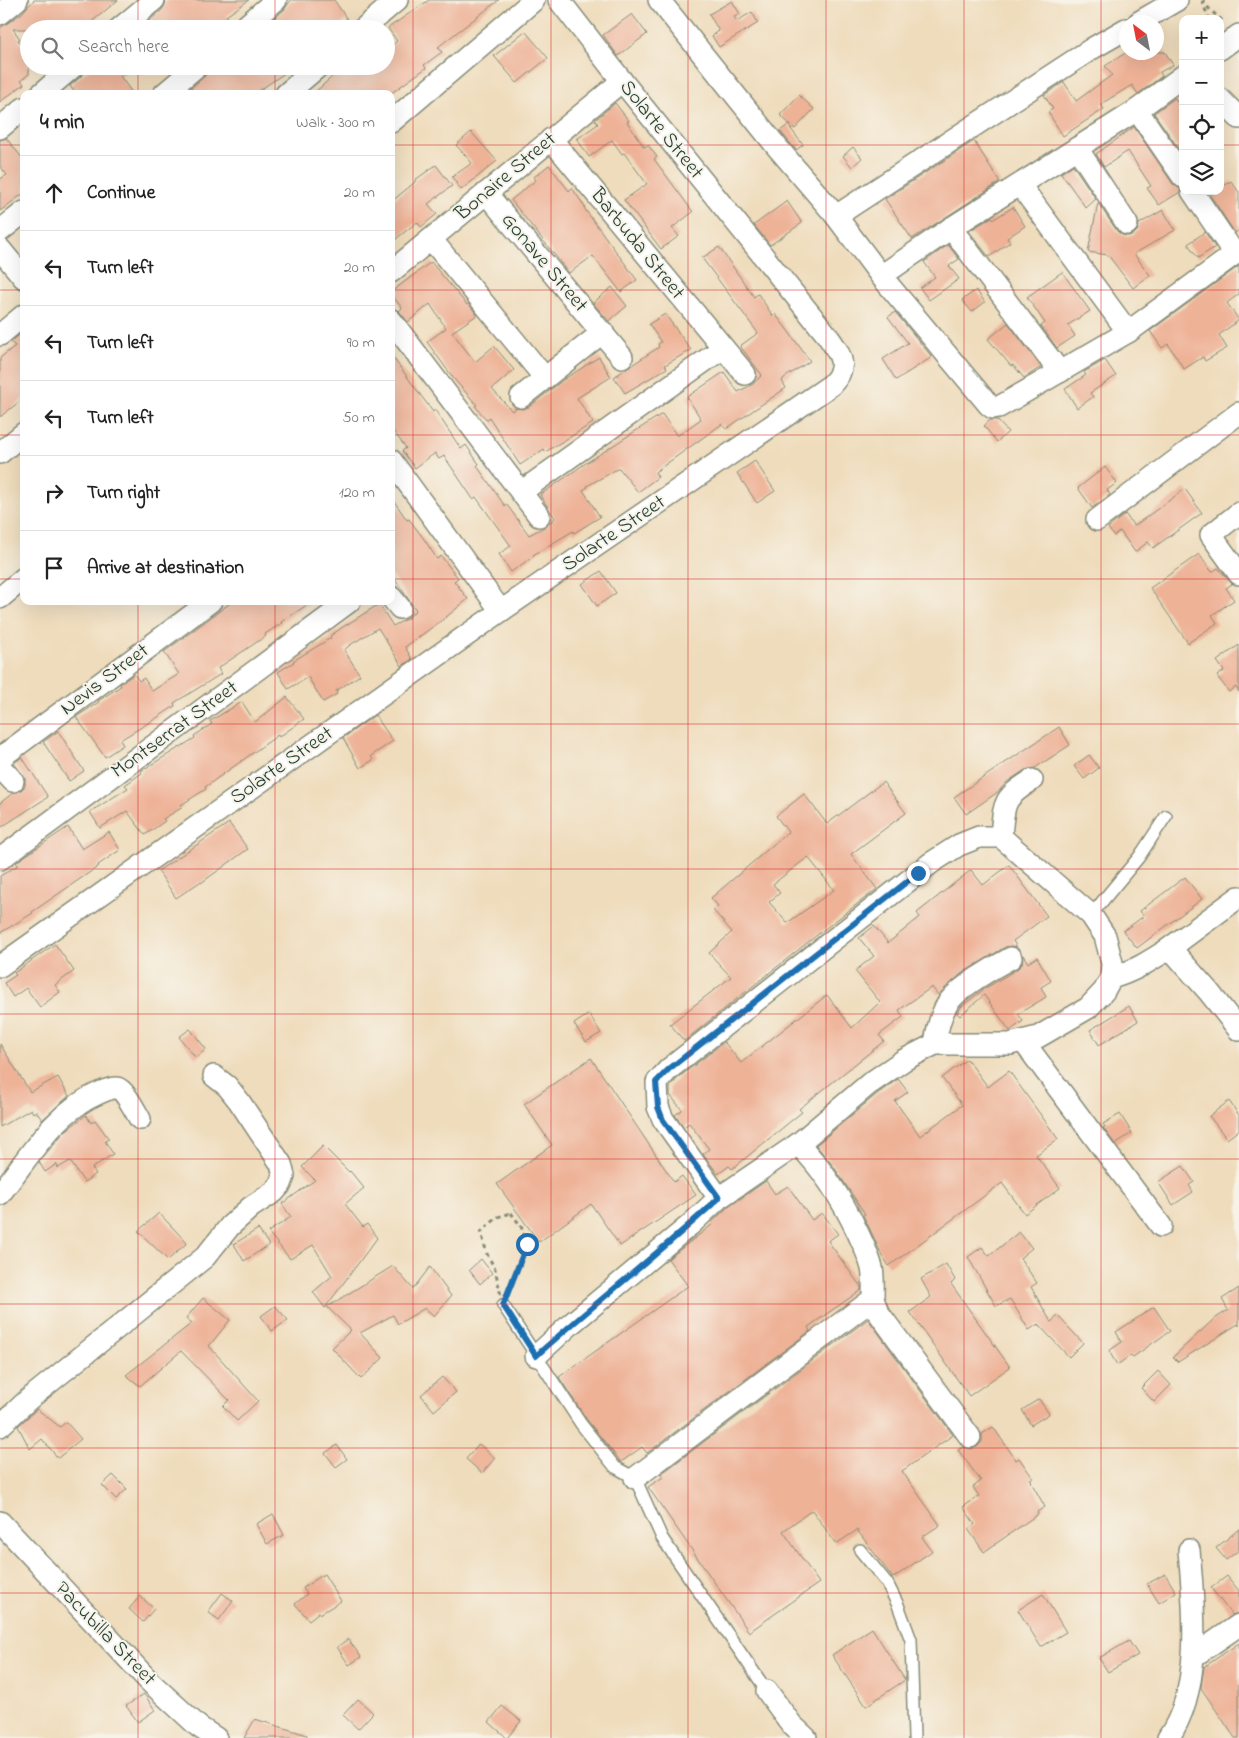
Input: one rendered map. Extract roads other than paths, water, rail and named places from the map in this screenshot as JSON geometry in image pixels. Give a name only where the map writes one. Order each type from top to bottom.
[{"type":"street","points":[[0,14],[17,0]]},
{"type":"street","points":[[130,20],[154,0]]},
{"type":"street","points":[[253,20],[276,0]]},
{"type":"street","points":[[374,20],[397,0]]},
{"type":"street","points":[[395,119],[534,0]]},
{"type":"street","name":"Solarte Street","points":[[0,966],[500,611],[831,385],[838,378],[842,369],[842,360],[827,336],[558,0]]},
{"type":"street","points":[[658,0],[777,147],[836,216],[881,276],[993,408],[999,407],[1128,332],[1237,252],[1195,195]]},
{"type":"street","points":[[1151,15],[1177,0]]},
{"type":"street","points":[[1224,44],[1235,30]]},
{"type":"street","points":[[836,216],[1119,33]]},
{"type":"street","points":[[46,90],[63,75]]},
{"type":"street","points":[[169,90],[186,75]]},
{"type":"street","points":[[291,90],[308,75]]},
{"type":"street","name":"Bonaire Street","points":[[395,269],[622,81]]},
{"type":"street","points":[[881,276],[951,228],[1177,84]]},
{"type":"street","points":[[1224,103],[1239,118]]},
{"type":"street","points":[[1137,110],[1179,171]]},
{"type":"street","points":[[0,128],[20,111]]},
{"type":"street","name":"Barbuda Street","points":[[551,139],[745,374]]},
{"type":"street","points":[[1077,148],[1126,224]]},
{"type":"street","points":[[1020,185],[1128,332]]},
{"type":"street","name":"Gonave Street","points":[[486,193],[622,357]]},
{"type":"street","points":[[0,232],[20,215]]},
{"type":"street","points":[[951,228],[1060,372]]},
{"type":"street","points":[[431,239],[545,378]]},
{"type":"street","points":[[0,249],[20,273]]},
{"type":"street","points":[[0,335],[20,318]]},
{"type":"street","points":[[395,325],[539,516]]},
{"type":"street","name":"Gonave Street","points":[[521,397],[602,332]]},
{"type":"street","points":[[521,492],[723,348]]},
{"type":"street","points":[[1097,520],[1239,413]]},
{"type":"street","points":[[0,453],[20,436]]},
{"type":"street","points":[[395,466],[500,611]]},
{"type":"street","points":[[1239,513],[1210,535],[1239,574]]},
{"type":"street","points":[[0,598],[20,581]]},
{"type":"street","name":"Nevis Street","points":[[0,758],[206,605]]},
{"type":"street","name":"Montserrat Street","points":[[0,859],[345,605]]},
{"type":"street","points":[[1002,837],[1004,807],[1013,792],[1032,780]]},
{"type":"street","points":[[536,1356],[719,1198],[798,1144],[870,1084],[904,1060],[934,1044],[991,1045],[1023,1041],[1038,1036],[1088,1008],[1104,991],[1111,978],[1112,963],[1105,936],[1091,915],[1002,837],[980,838],[959,845],[931,863],[669,1069],[656,1082],[658,1107],[663,1120],[719,1198]]},
{"type":"street","points":[[1111,978],[1126,974],[1142,966],[1170,948],[1239,897]]},
{"type":"street","points":[[1170,948],[1209,992],[1239,1030]]},
{"type":"street","points":[[934,1044],[940,1020],[948,1003],[992,968],[1011,958]]},
{"type":"street","points":[[1023,1041],[1160,1226]]},
{"type":"street","points":[[0,1426],[29,1399],[206,1257],[230,1226],[251,1207],[274,1192],[281,1184],[284,1176],[281,1164],[239,1100],[227,1086],[214,1076]]},
{"type":"street","points":[[0,1194],[43,1136],[62,1115],[88,1098],[112,1088],[119,1088],[140,1119]]},
{"type":"street","points":[[798,1144],[826,1174],[848,1211],[866,1250],[872,1269],[873,1299],[878,1312],[970,1437]]},
{"type":"street","points":[[635,1478],[873,1299]]},
{"type":"street","name":"Pacubilla Street","points":[[0,1522],[150,1682],[199,1727],[216,1738]]},
{"type":"street","points":[[1168,1738],[1184,1703],[1194,1656],[1189,1550]]},
{"type":"street","points":[[1194,1656],[1239,1625]]},
{"type":"street","points":[[767,1691],[792,1725],[806,1738]]},
{"type":"lane","points":[[1091,915],[1139,857],[1166,816]]},
{"type":"lane","points":[[503,1305],[581,1424],[616,1467],[635,1478],[662,1538],[767,1691]]},
{"type":"lane","points":[[860,1550],[887,1583],[898,1605],[911,1640],[914,1738]]}]
